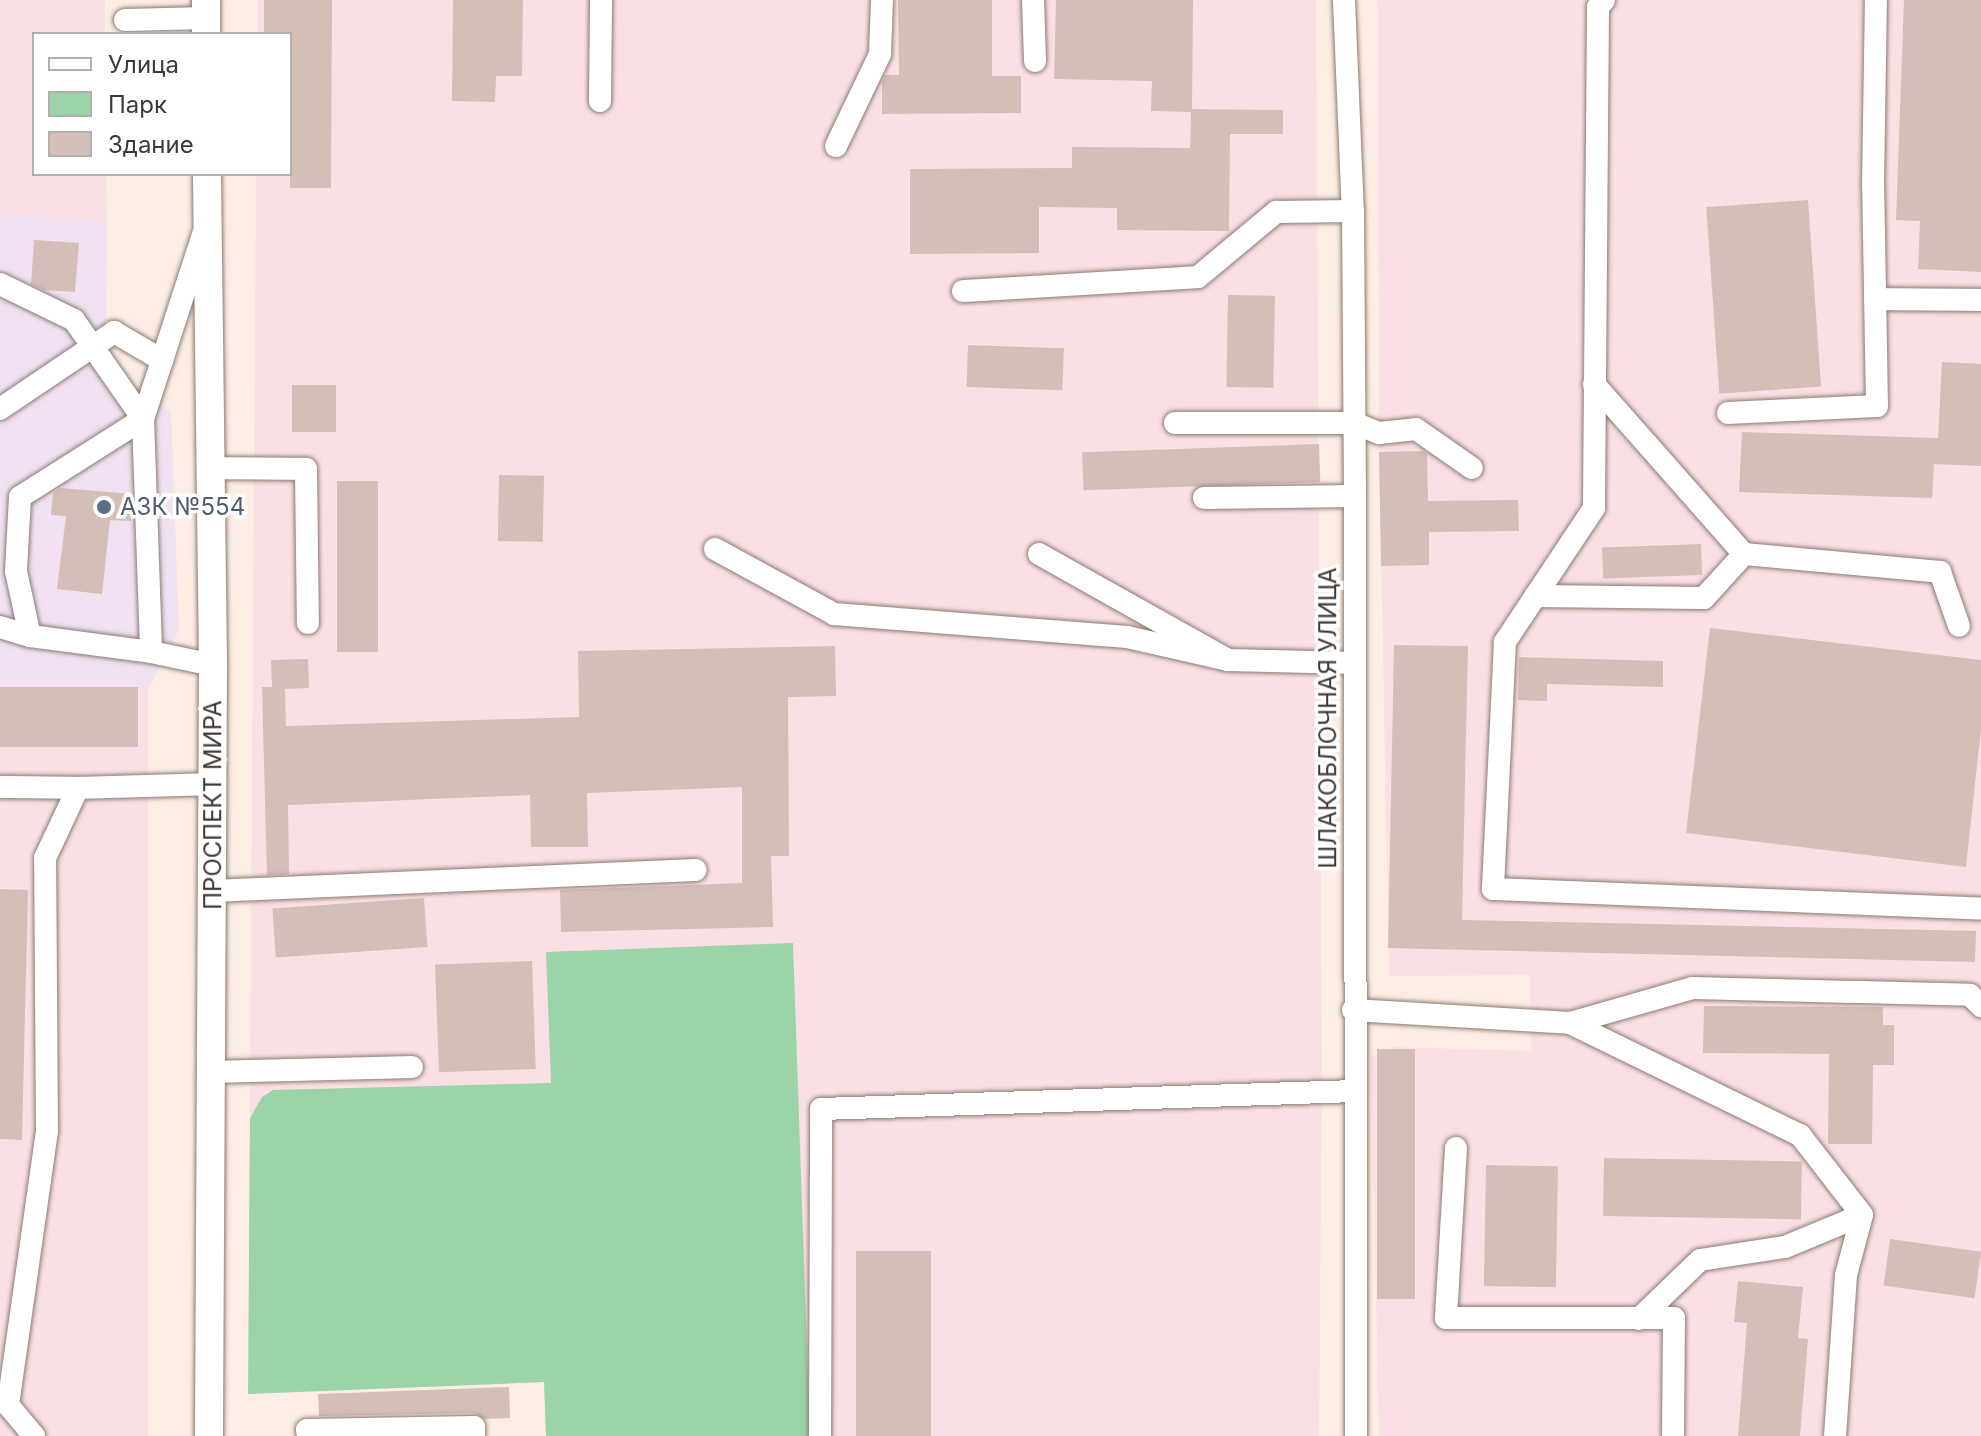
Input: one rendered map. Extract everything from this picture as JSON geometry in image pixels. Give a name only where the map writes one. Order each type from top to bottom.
[{"type":"main road","name":"ПРОСПЕКТ МИРА","points":[[207,176],[213,665],[209,1436]]},
{"type":"street","points":[[600,101],[601,0]]},
{"type":"street","points":[[836,146],[880,54],[882,0]]},
{"type":"street","points":[[1033,0],[1035,61]]},
{"type":"street","name":"ШЛАКОБЛОЧНАЯ УЛИЦА","points":[[1344,0],[1353,211],[1356,1436]]},
{"type":"street","points":[[1604,0],[1598,7],[1594,508],[1505,642],[1493,889],[1981,909]]},
{"type":"street","points":[[1728,413],[1877,406],[1873,186],[1876,0]]},
{"type":"street","points":[[125,20],[206,17]]},
{"type":"street","points":[[963,291],[1198,277],[1276,212],[1353,211]]},
{"type":"street","points":[[151,652],[143,419],[207,222]]},
{"type":"street","points":[[0,284],[74,320],[143,419]]},
{"type":"street","points":[[1875,299],[1981,300]]},
{"type":"street","points":[[0,409],[114,332],[162,360]]},
{"type":"street","points":[[1594,384],[1744,554],[1940,572],[1959,626]]},
{"type":"street","points":[[30,636],[16,571],[20,497],[143,419]]},
{"type":"street","points":[[1175,423],[1354,423],[1379,433],[1416,429],[1472,468]]},
{"type":"street","points":[[210,468],[306,469],[308,623]]},
{"type":"street","points":[[1204,498],[1355,496]]},
{"type":"street","points":[[715,549],[834,614],[1127,637],[1228,660],[1354,663]]},
{"type":"street","points":[[1039,554],[1228,660]]},
{"type":"street","points":[[1535,596],[1704,598],[1744,554]]},
{"type":"street","points":[[0,627],[30,636],[151,652],[213,665]]},
{"type":"street","points":[[0,787],[213,784]]},
{"type":"street","points":[[34,1436],[8,1405],[47,1131],[45,858],[78,788]]},
{"type":"street","points":[[212,891],[696,870]]},
{"type":"street","points":[[1353,1010],[1570,1023],[1693,988],[1970,995],[1981,1006]]},
{"type":"street","points":[[1570,1023],[1800,1135],[1862,1215]]},
{"type":"street","points":[[211,1072],[412,1067]]},
{"type":"street","points":[[820,1436],[821,1109],[1354,1091]]},
{"type":"street","points":[[1456,1148],[1446,1318],[1674,1318],[1673,1436]]},
{"type":"street","points":[[1639,1319],[1700,1260],[1785,1247],[1862,1215]]},
{"type":"street","points":[[1835,1436],[1846,1275],[1862,1215]]},
{"type":"street","points":[[308,1436],[307,1430],[474,1427],[474,1436]]},
{"type":"shaded area","points":[[0,0],[105,0],[105,32],[32,32],[32,176],[106,176],[107,221],[0,213]]},
{"type":"shaded area","points":[[258,0],[1316,0],[1322,1082],[1319,1436],[546,1436],[544,1382],[248,1394],[256,176],[292,176],[292,32],[258,32]]},
{"type":"shaded area","points":[[1378,0],[1981,0],[1981,1436],[1379,1436],[1371,1057],[1392,1047],[1531,1051],[1530,975],[1389,976],[1379,433]]},
{"type":"shaded area","points":[[0,213],[107,221],[106,328],[115,371],[171,412],[179,630],[148,690],[0,693]]},
{"type":"shaded area","points":[[0,690],[148,690],[148,1436],[0,1436]]},
{"type":"green space","points":[[793,943],[810,1436],[546,1436],[544,1382],[248,1394],[250,1118],[262,1097],[273,1090],[551,1083],[546,952]]},
{"type":"building","points":[[264,0],[332,0],[331,188],[290,188],[292,32],[264,32]]},
{"type":"building","points":[[453,0],[523,0],[522,76],[496,76],[495,102],[452,101]]},
{"type":"building","points":[[898,0],[992,0],[992,76],[1021,76],[1021,113],[882,114],[882,82],[885,75],[899,75]]},
{"type":"building","points":[[1056,0],[1193,0],[1192,109],[1283,110],[1283,134],[1230,134],[1229,231],[1117,230],[1117,208],[1039,207],[1039,253],[910,254],[910,169],[1072,168],[1072,147],[1190,148],[1191,112],[1151,111],[1152,81],[1054,79]]},
{"type":"building","points":[[1904,0],[1981,0],[1981,272],[1918,269],[1920,221],[1896,220]]},
{"type":"building","points":[[1808,200],[1821,387],[1719,394],[1706,207]]},
{"type":"building","points":[[34,240],[79,243],[75,292],[44,290],[31,284]]},
{"type":"building","points":[[1228,295],[1275,296],[1273,388],[1226,387]]},
{"type":"building","points":[[968,345],[1064,348],[1062,390],[967,387]]},
{"type":"building","points":[[1942,362],[1981,364],[1981,466],[1934,464],[1932,498],[1739,492],[1742,432],[1938,438]]},
{"type":"building","points":[[292,385],[336,385],[336,432],[292,432]]},
{"type":"building","points":[[1319,444],[1320,482],[1083,490],[1082,452]]},
{"type":"building","points":[[1423,451],[1427,454],[1428,501],[1518,500],[1519,531],[1429,532],[1429,565],[1381,566],[1379,452]]},
{"type":"building","points":[[499,475],[544,476],[543,542],[498,541]]},
{"type":"building","points":[[337,481],[378,481],[378,652],[337,652]]},
{"type":"building","points":[[61,488],[132,494],[131,521],[110,520],[102,594],[57,589],[66,516],[51,515],[53,493]]},
{"type":"building","points":[[1701,544],[1702,575],[1603,578],[1602,547]]},
{"type":"building","points":[[1710,628],[1981,660],[1981,729],[1966,867],[1686,833]]},
{"type":"building","points":[[1394,645],[1468,646],[1462,920],[1976,931],[1975,962],[1388,948]]},
{"type":"building","points":[[835,646],[836,696],[788,697],[789,856],[771,856],[773,927],[561,932],[560,890],[742,883],[742,787],[587,793],[588,847],[531,847],[530,795],[288,805],[289,874],[267,875],[262,687],[272,687],[271,660],[308,659],[309,688],[285,689],[286,726],[579,717],[578,651]]},
{"type":"building","points":[[1519,657],[1663,661],[1663,687],[1547,684],[1547,701],[1518,700]]},
{"type":"building","points":[[0,687],[138,687],[138,747],[0,747]]},
{"type":"building","points":[[0,889],[28,890],[22,1140],[0,1139]]},
{"type":"building","points":[[424,898],[427,947],[276,957],[272,909]]},
{"type":"building","points":[[532,961],[536,1069],[439,1072],[435,964]]},
{"type":"building","points":[[1704,1006],[1883,1007],[1883,1025],[1894,1025],[1894,1065],[1873,1065],[1872,1144],[1828,1144],[1829,1054],[1703,1053]]},
{"type":"building","points":[[1377,1049],[1415,1049],[1415,1299],[1377,1299]]},
{"type":"building","points":[[1604,1158],[1802,1161],[1801,1219],[1603,1216]]},
{"type":"building","points":[[1486,1165],[1558,1166],[1556,1287],[1484,1286]]},
{"type":"building","points":[[1890,1239],[1981,1252],[1975,1298],[1883,1286]]},
{"type":"building","points":[[856,1251],[931,1251],[931,1436],[856,1436]]},
{"type":"building","points":[[1738,1281],[1803,1287],[1798,1338],[1808,1339],[1800,1436],[1738,1436],[1747,1323],[1734,1322]]},
{"type":"building","points":[[509,1387],[510,1418],[485,1419],[474,1413],[319,1416],[318,1394]]},
{"type":"place","name":"АЗК №554","points":[[104,507]]}]
